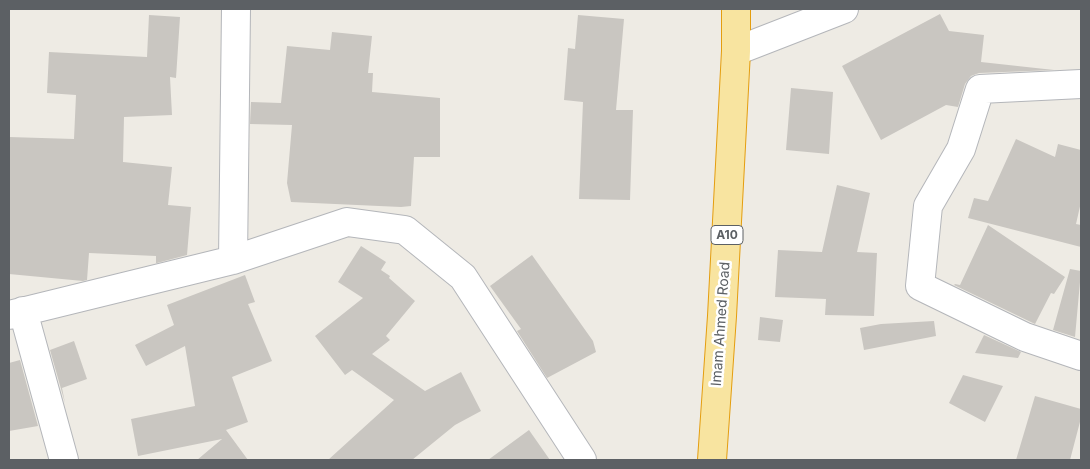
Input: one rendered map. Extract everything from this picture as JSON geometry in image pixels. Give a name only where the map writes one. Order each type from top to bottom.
[{"type":"highway","name":"Imam Ahmed Road","points":[[712,460],[722,316],[736,51],[736,9]]},
{"type":"street","points":[[233,260],[236,9]]},
{"type":"street","points":[[736,51],[844,9]]},
{"type":"street","points":[[1081,84],[980,89],[961,149],[928,206],[920,286],[1025,337],[1081,356]]},
{"type":"street","points":[[64,460],[16,313],[233,260],[347,222],[405,230],[462,277],[582,460]]},
{"type":"building","points":[[940,14],[949,31],[984,35],[981,62],[1054,70],[979,73],[971,76],[965,84],[958,107],[946,105],[881,140],[842,66]]},
{"type":"building","points":[[149,15],[180,17],[176,78],[170,77],[172,115],[124,117],[123,162],[172,167],[168,205],[191,207],[187,255],[156,263],[156,256],[89,253],[87,280],[83,281],[9,274],[9,137],[74,139],[76,95],[47,93],[49,52],[147,57]]},
{"type":"building","points":[[578,15],[624,19],[616,110],[633,110],[630,200],[579,199],[583,102],[564,100],[568,48],[575,49]]},
{"type":"building","points":[[332,32],[372,36],[368,73],[373,73],[372,92],[440,98],[440,157],[414,157],[411,206],[291,202],[287,183],[292,125],[250,124],[251,102],[281,103],[287,46],[330,50]]},
{"type":"building","points":[[791,88],[833,92],[829,154],[786,150]]},
{"type":"building","points":[[1016,139],[1055,157],[1058,144],[1081,150],[1081,202],[1076,224],[1081,225],[1081,247],[968,218],[974,198],[988,201]]},
{"type":"building","points":[[837,185],[870,193],[857,252],[877,253],[874,316],[825,315],[826,299],[775,297],[778,250],[822,252]]},
{"type":"building","points":[[988,225],[1065,277],[1054,294],[1051,293],[1035,324],[954,285],[960,285]]},
{"type":"building","points":[[361,246],[386,262],[381,270],[390,276],[389,278],[415,301],[386,336],[390,340],[372,354],[425,391],[461,372],[481,411],[455,425],[412,460],[328,460],[394,400],[352,370],[345,375],[315,336],[363,298],[338,282]]},
{"type":"building","points":[[532,255],[593,341],[596,352],[547,378],[517,331],[521,329],[490,286]]},
{"type":"building","points":[[1070,269],[1081,271],[1075,337],[1053,330]]},
{"type":"building","points":[[245,275],[255,302],[248,304],[272,361],[232,377],[248,422],[226,430],[248,460],[197,460],[222,439],[138,456],[131,419],[195,406],[185,346],[146,366],[135,345],[174,325],[167,305]]},
{"type":"building","points":[[760,317],[783,320],[780,342],[758,340]]},
{"type":"building","points":[[934,321],[936,336],[864,350],[860,328],[881,324]]},
{"type":"building","points":[[984,335],[1021,352],[1018,358],[975,353]]},
{"type":"building","points":[[74,341],[87,379],[62,388],[65,403],[50,350]]},
{"type":"building","points":[[20,360],[38,426],[9,431],[9,363]]},
{"type":"building","points":[[963,375],[1003,386],[985,422],[949,403]]},
{"type":"building","points":[[1035,396],[1081,409],[1081,418],[1070,460],[1016,460]]},
{"type":"building","points":[[529,430],[550,460],[488,460]]}]
